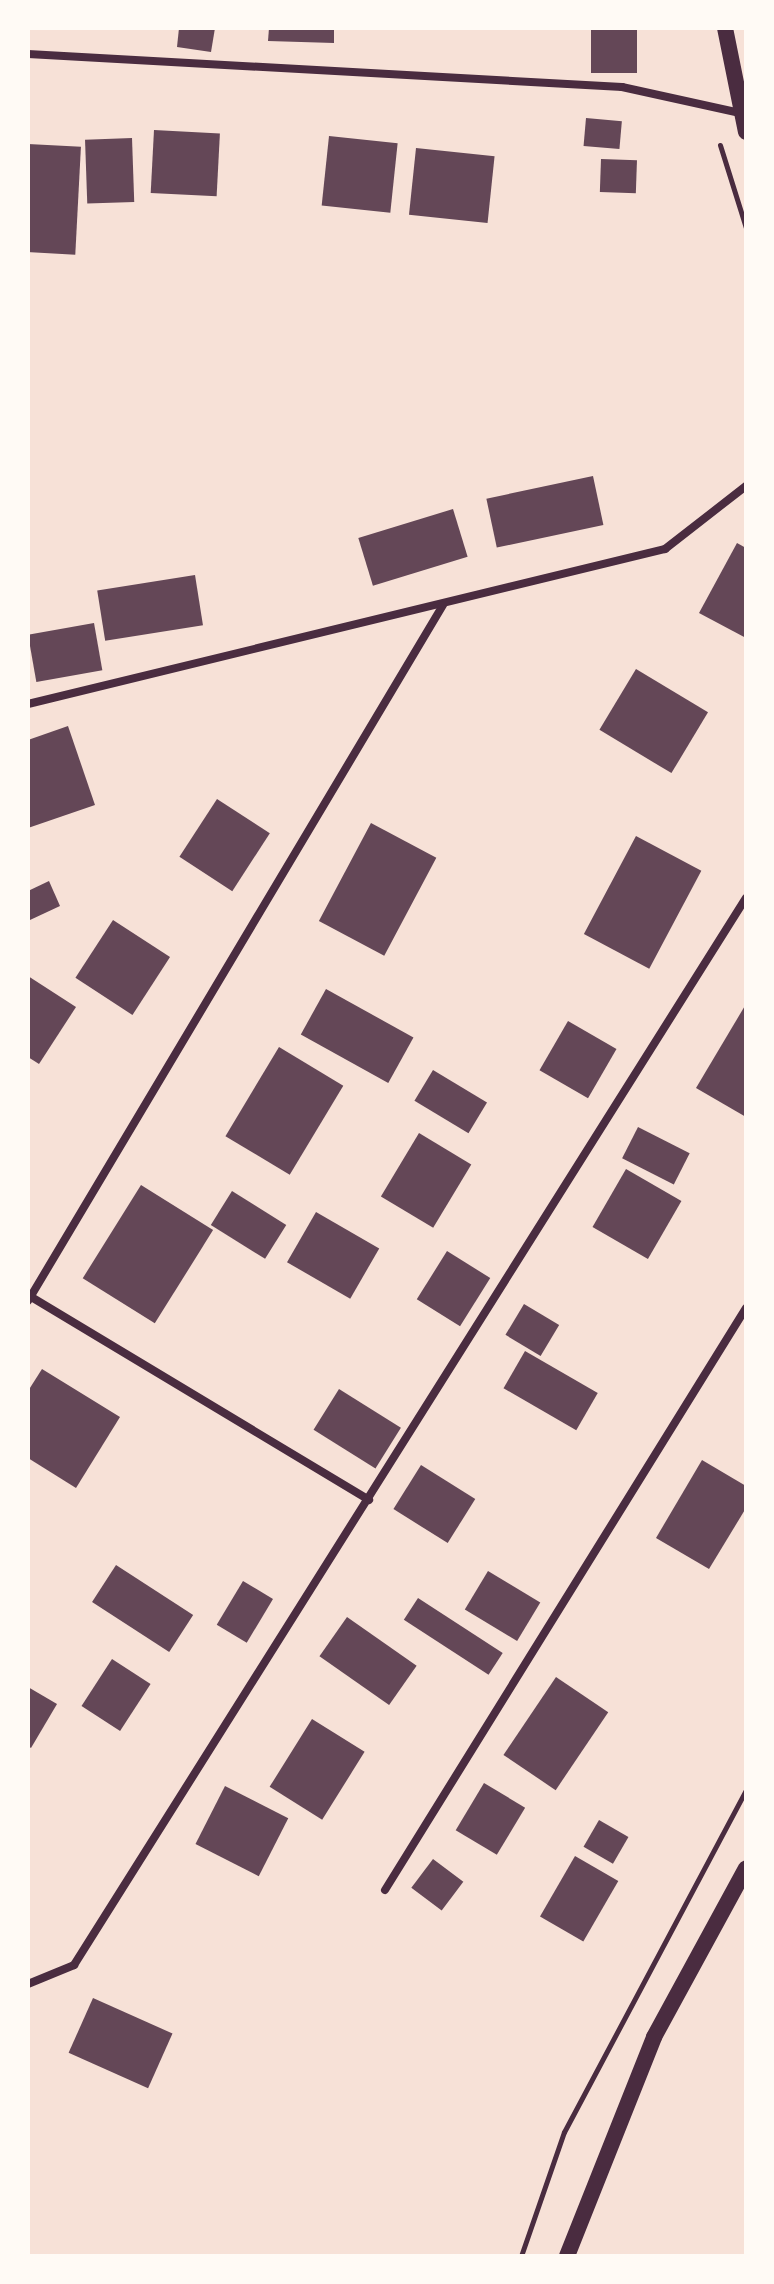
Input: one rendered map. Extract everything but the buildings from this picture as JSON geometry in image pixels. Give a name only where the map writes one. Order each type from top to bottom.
[{"type":"main road","points":[[725,28],[746,132]]},
{"type":"main road","points":[[567,2256],[654,2037],[746,1868]]},
{"type":"street","points":[[28,54],[622,87],[740,113]]},
{"type":"street","points":[[28,704],[665,549],[746,486]]},
{"type":"street","points":[[369,1500],[29,1297],[443,605]]},
{"type":"street","points":[[28,1984],[74,1965],[746,898]]},
{"type":"street","points":[[385,1890],[746,1308]]},
{"type":"path","points":[[712,108],[746,228]]},
{"type":"path","points":[[521,2256],[564,2132],[746,1790]]}]
